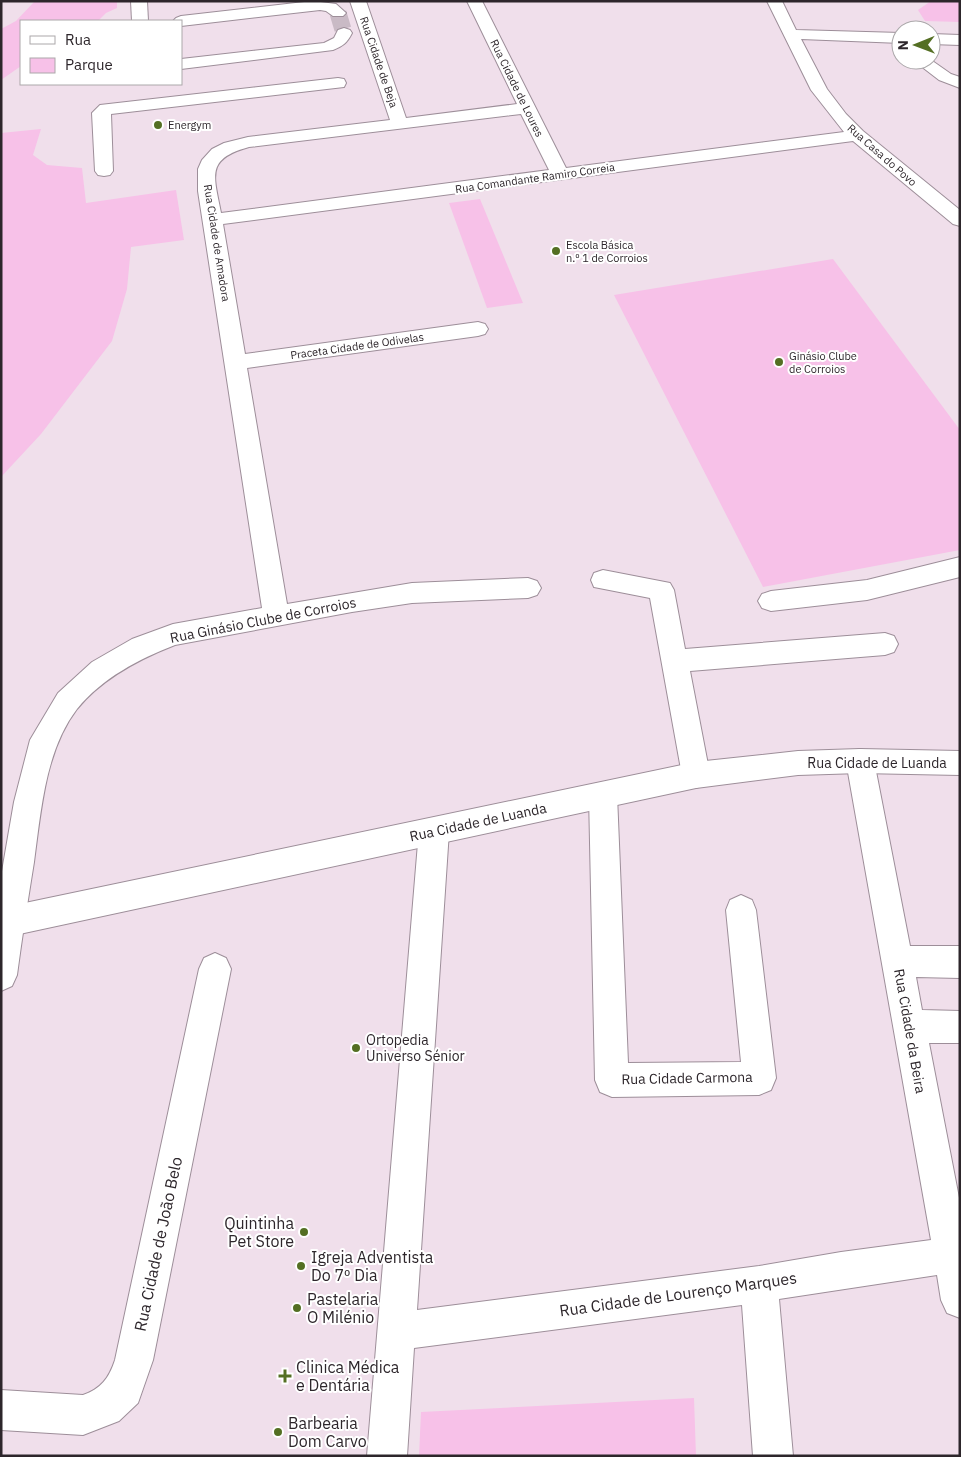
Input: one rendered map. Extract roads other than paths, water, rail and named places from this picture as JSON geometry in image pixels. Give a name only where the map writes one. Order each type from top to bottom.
[{"type":"street","points":[[139,1],[140,20]]},
{"type":"street","name":"Rua Cidade de Loures","points":[[474,1],[560,175]]},
{"type":"street","name":"Rua Casa do Povo","points":[[774,1],[819,90],[840,118],[857,135],[960,220]]},
{"type":"street","name":"Rua Cidade de Beja","points":[[361,2],[400,124]]},
{"type":"street","points":[[182,22],[320,5],[331,7],[338,13]]},
{"type":"street","points":[[182,64],[327,48],[340,41],[344,33]]},
{"type":"street","points":[[790,34],[891,40]]},
{"type":"street","points":[[941,39],[960,40]]},
{"type":"street","points":[[935,70],[945,77],[960,83]]},
{"type":"street","points":[[104,171],[101,113],[106,109],[148,97],[338,83]]},
{"type":"street","name":"Rua Cidade de Amadora","points":[[276,617],[213,220],[206,171],[208,161],[218,152],[230,146],[248,142],[527,108]]},
{"type":"street","name":"Rua Comandante Ramiro Correia","points":[[213,220],[857,135]]},
{"type":"street","name":"Praceta Cidade de Odivelas","points":[[235,363],[478,328]]},
{"type":"street","points":[[771,601],[867,590],[960,567]]},
{"type":"street","points":[[604,580],[661,590],[696,776]]},
{"type":"street","name":"Rua Ginásio Clube de Corroios","points":[[6,922],[28,802],[44,740],[68,701],[101,670],[141,648],[173,635],[352,602],[412,593],[528,588]]},
{"type":"street","points":[[675,661],[884,644]]},
{"type":"street","name":"Rua Cidade da Beira","points":[[860,762],[956,1254],[960,1300]]},
{"type":"street","name":"Rua Cidade de Luanda","points":[[6,922],[696,776],[798,763],[960,763]]},
{"type":"street","name":"Rua Cidade Carmona","points":[[603,795],[612,1080],[759,1078],[741,910]]},
{"type":"street","points":[[387,1456],[434,832]]},
{"type":"street","points":[[1,975],[6,922]]},
{"type":"street","points":[[898,961],[960,962]]},
{"type":"street","name":"Rua Cidade de João Belo","points":[[1,1410],[83,1415],[105,1407],[124,1389],[134,1360],[215,969]]},
{"type":"street","points":[[910,1026],[960,1027]]},
{"type":"street","name":"Rua Cidade de Lourenço Marques","points":[[396,1332],[759,1284],[956,1254]]},
{"type":"street","points":[[759,1284],[773,1456]]},
{"type":"tunnel","points":[[338,13],[344,33]]},
{"type":"place","name":"Energym","points":[[158,125]]},
{"type":"place","name":"Escola Básica n.º 1 de Corroios","points":[[556,251]]},
{"type":"place","name":"Ginásio Clube de Corroios","points":[[779,362]]},
{"type":"place","name":"Ortopedia Universo Sénior","points":[[356,1048]]},
{"type":"place","name":"Quintinha Pet Store","points":[[304,1232]]},
{"type":"place","name":"Igreja Adventista Do 7º Dia","points":[[301,1266]]},
{"type":"place","name":"Pastelaria O Milénio","points":[[297,1308]]},
{"type":"place","name":"Clinica Médica e Dentária","points":[[285,1376]]},
{"type":"place","name":"Barbearia Dom Carvo","points":[[278,1432]]}]
